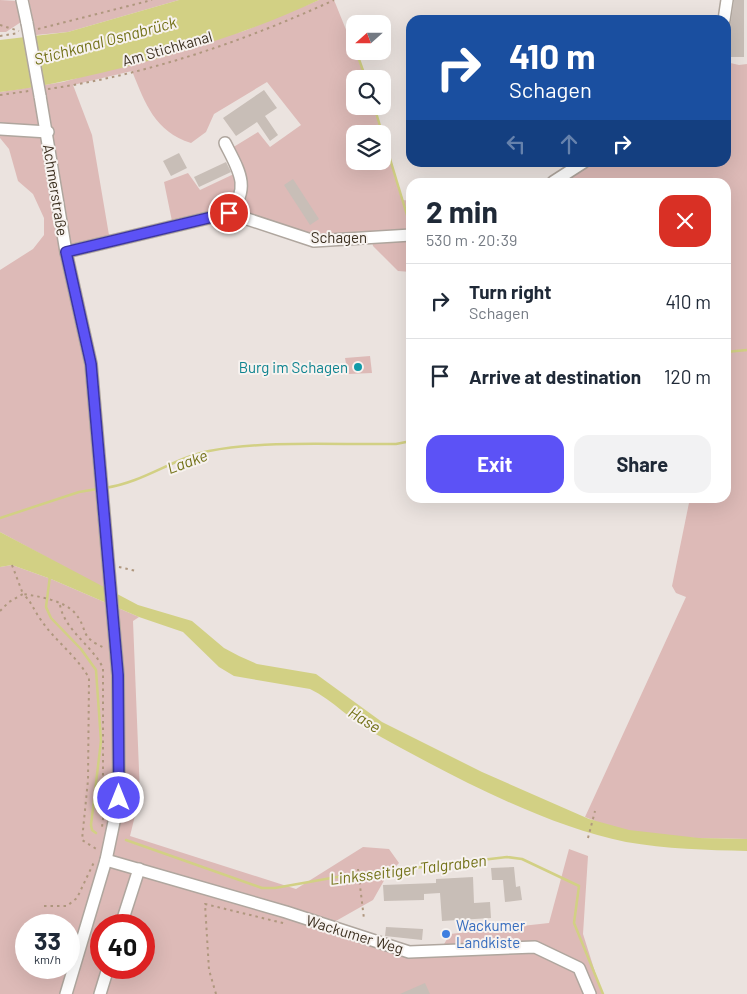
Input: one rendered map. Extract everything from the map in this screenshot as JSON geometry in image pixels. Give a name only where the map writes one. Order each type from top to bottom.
[{"type":"street","name":"Achmerstraße","points":[[22,0],[26,29],[41,92],[48,132],[66,252],[91,364],[99,472],[117,653],[119,798],[66,994]]},
{"type":"street","points":[[724,15],[726,0]]},
{"type":"street","points":[[0,129],[48,132]]},
{"type":"street","points":[[66,252],[229,213],[240,202],[242,177],[225,143]]},
{"type":"street","points":[[559,178],[576,167]]},
{"type":"street","name":"Schagen","points":[[229,213],[314,240],[406,235]]},
{"type":"street","name":"Wackumer Weg","points":[[103,856],[139,869],[286,912],[410,952],[535,947],[579,968],[590,994]]},
{"type":"street","points":[[125,914],[139,869]]},
{"type":"street","points":[[100,994],[105,979]]},
{"type":"path","points":[[0,36],[152,0]]},
{"type":"path","name":"Am Stichkanal","points":[[0,96],[41,92],[156,65],[244,37],[334,0]]},
{"type":"path","points":[[0,24],[26,29]]},
{"type":"path","points":[[12,565],[24,594],[32,602],[41,620],[82,664],[89,678],[88,780],[82,840],[103,856]]},
{"type":"path","points":[[109,569],[118,566],[136,571]]},
{"type":"path","points":[[0,610],[8,602],[24,594],[53,600],[74,611],[89,642],[117,653]]},
{"type":"path","points":[[60,605],[67,623],[99,659],[103,668],[102,788],[106,795],[102,828]]},
{"type":"path","points":[[588,838],[595,811]]},
{"type":"path","points":[[44,906],[67,906],[77,898],[103,856],[100,844]]},
{"type":"path","points":[[358,869],[364,919]]},
{"type":"path","points":[[216,994],[209,970],[204,915],[205,904],[293,925]]},
{"type":"shaded area","points":[[0,0],[17,1],[21,22],[6,32],[0,32]]},
{"type":"shaded area","points":[[29,0],[179,0],[68,32],[36,35]]},
{"type":"shaded area","points":[[319,0],[334,0],[346,30],[346,60],[358,60],[362,70],[346,70],[346,115],[377,115],[380,125],[346,125],[346,170],[391,170],[391,161],[403,200],[406,200],[406,272],[398,271],[373,246],[371,237],[314,241],[229,213],[173,226],[164,182],[188,173],[200,190],[236,173],[227,151],[258,132],[270,147],[301,125],[267,82],[214,114],[206,132],[191,143],[168,132],[160,124],[147,105],[132,71],[73,85],[92,135],[110,241],[66,252],[91,364],[111,592],[0,532],[0,270],[33,249],[44,235],[44,218],[33,194],[18,181],[9,149],[0,138],[0,92],[63,82],[244,31]]},
{"type":"shaded area","points":[[731,63],[747,64],[747,839],[664,836],[624,830],[585,817],[686,597],[676,593],[672,586],[689,503],[731,503],[731,178],[560,178],[577,167],[731,167]]},
{"type":"shaded area","points":[[370,356],[372,373],[348,374],[345,358]]},
{"type":"shaded area","points":[[12,565],[51,579],[139,617],[133,621],[140,795],[130,836],[296,889],[363,847],[389,849],[399,863],[386,877],[373,900],[327,926],[410,952],[440,951],[450,934],[549,923],[569,849],[588,856],[583,934],[602,994],[71,994],[75,979],[80,979],[80,959],[90,920],[90,979],[155,979],[155,914],[91,914],[103,869],[80,937],[80,914],[15,914],[15,979],[66,979],[61,994],[0,994],[0,567]]},
{"type":"water","name":"Stichkanal Osnabrück","points":[[179,0],[319,0],[241,32],[160,58],[66,81],[0,92],[0,40],[68,32]]},
{"type":"water","name":"Hase","points":[[0,532],[138,605],[192,621],[224,648],[239,656],[257,664],[316,674],[382,722],[482,772],[589,819],[629,830],[699,838],[747,839],[747,851],[671,848],[626,842],[562,824],[529,811],[463,781],[372,732],[310,689],[234,676],[219,667],[183,632],[139,617],[51,579],[12,565],[0,567]]},
{"type":"building","points":[[734,0],[744,0],[744,57],[731,57],[731,21]]},
{"type":"building","points":[[264,90],[277,108],[265,116],[278,135],[270,141],[257,122],[236,136],[223,118]]},
{"type":"building","points":[[179,153],[187,168],[171,176],[163,161]]},
{"type":"building","points":[[226,162],[231,172],[199,187],[194,177]]},
{"type":"building","points":[[293,179],[319,219],[310,225],[284,185]]},
{"type":"building","points":[[514,867],[516,887],[520,886],[522,900],[505,902],[503,880],[492,880],[491,868]]},
{"type":"building","points":[[473,877],[474,903],[490,902],[491,918],[442,921],[440,893],[424,894],[424,900],[384,901],[383,885],[436,883],[436,879]]},
{"type":"building","points":[[386,927],[423,929],[422,940],[385,936]]},
{"type":"building","points":[[425,983],[430,994],[400,994]]},
{"type":"waterway","points":[[359,60],[363,70]]},
{"type":"waterway","points":[[377,115],[406,212]]},
{"type":"waterway","name":"Laake","points":[[731,352],[747,350]]},
{"type":"waterway","name":"Laake","points":[[105,488],[133,481],[183,459],[209,451],[254,445],[396,444],[406,442]]},
{"type":"waterway","name":"Laake","points":[[0,518],[79,492],[97,489]]},
{"type":"waterway","points":[[50,576],[46,607],[51,618],[81,649],[96,670],[101,741],[91,825],[92,830],[96,833]]},
{"type":"waterway","name":"Linksseitiger Talgraben","points":[[126,840],[262,888],[275,888],[337,877],[507,857],[522,859],[579,886],[574,923],[603,994]]},
{"type":"place","name":"Burg im Schagen","points":[[358,367]]},
{"type":"place","name":"Wackumer Landkiste","points":[[446,934]]},
{"type":"route","points":[[119,798],[118,675],[91,364],[66,252],[229,213]]}]
